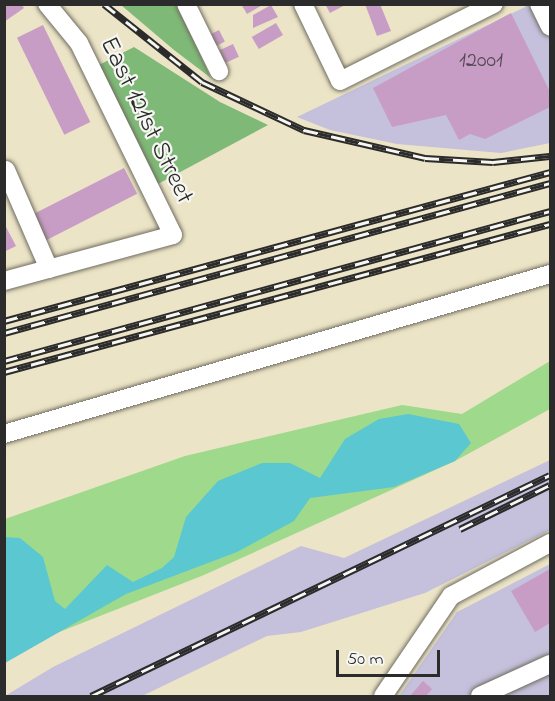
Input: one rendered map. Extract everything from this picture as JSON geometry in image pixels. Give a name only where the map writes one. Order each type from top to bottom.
[{"type":"street","name":"East 121st Street","points":[[46,4],[79,43],[173,235],[49,269]]},
{"type":"street","points":[[186,4],[219,71]]},
{"type":"street","points":[[303,4],[340,81],[494,4]]},
{"type":"street","points":[[539,4],[550,27]]},
{"type":"street","points":[[4,281],[49,269],[6,170]]},
{"type":"street","points":[[4,434],[550,274]]},
{"type":"street","points":[[383,696],[451,596],[550,543]]},
{"type":"street","points":[[480,696],[550,664]]},
{"type":"shaded area","points":[[529,5],[550,5],[550,143],[501,153],[397,144],[330,130],[297,117]]},
{"type":"shaded area","points":[[550,460],[550,530],[425,593],[301,632],[267,636],[142,696],[5,696],[53,667],[301,546],[344,558]]},
{"type":"shaded area","points":[[550,564],[550,696],[399,696],[457,612]]},
{"type":"green space","points":[[121,5],[177,5],[211,78],[174,50]]},
{"type":"green space","points":[[134,47],[220,102],[268,125],[156,185],[97,66]]},
{"type":"green space","points":[[550,361],[550,409],[455,461],[204,575],[39,640],[5,661],[5,519],[185,456],[402,405],[462,414]]},
{"type":"water","points":[[408,414],[459,424],[471,443],[455,461],[394,487],[310,498],[294,521],[237,552],[126,594],[5,663],[5,537],[20,538],[43,557],[55,601],[65,609],[107,565],[133,582],[162,568],[174,557],[186,517],[218,481],[262,463],[290,463],[320,478],[345,439],[379,419]]},
{"type":"building","points":[[4,4],[21,4],[24,8],[4,22]]},
{"type":"building","points":[[241,4],[264,4],[247,14]]},
{"type":"building","points":[[325,4],[347,4],[330,13]]},
{"type":"building","points":[[365,4],[380,4],[391,31],[377,36]]},
{"type":"building","points":[[271,5],[278,17],[253,28],[253,15]]},
{"type":"building","points":[[511,13],[550,92],[550,107],[485,139],[470,134],[459,140],[446,115],[392,127],[373,88]]},
{"type":"building","points":[[276,23],[283,35],[259,49],[252,37]]},
{"type":"building","points":[[43,25],[90,122],[64,135],[17,38]]},
{"type":"building","points":[[219,30],[225,42],[212,48],[206,37]]},
{"type":"building","points":[[233,44],[239,57],[225,63],[219,50]]},
{"type":"building","points":[[124,168],[137,194],[43,242],[30,216]]},
{"type":"building","points":[[4,223],[16,246],[4,252]]},
{"type":"building","points":[[550,569],[550,623],[535,632],[511,591]]},
{"type":"building","points":[[423,681],[432,689],[426,696],[410,696]]},
{"type":"railway","points":[[104,4],[202,82],[304,130],[425,158],[493,162],[550,156]]},
{"type":"railway","points":[[4,321],[550,172]]},
{"type":"railway","points":[[4,333],[550,183]]},
{"type":"railway","points":[[4,361],[550,211]]},
{"type":"railway","points":[[4,372],[550,224]]},
{"type":"railway","points":[[91,696],[550,475]]},
{"type":"railway","points":[[460,529],[550,485]]}]
